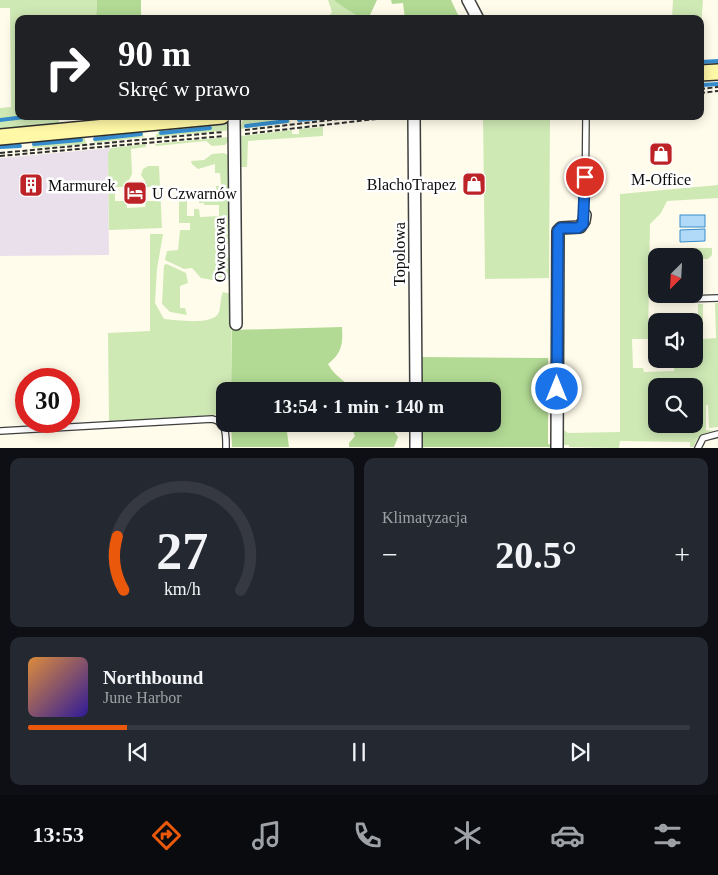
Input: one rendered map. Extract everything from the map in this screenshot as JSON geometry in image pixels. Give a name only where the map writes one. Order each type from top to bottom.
[{"type":"main road","points":[[704,73],[718,72]]},
{"type":"main road","points":[[0,137],[180,120]]},
{"type":"street","points":[[468,0],[476,15]]},
{"type":"street","name":"Owocowa","points":[[234,120],[236,324]]},
{"type":"street","name":"Topolowa","points":[[414,120],[416,382]]},
{"type":"street","points":[[557,446],[558,231],[560,228],[580,227],[585,215]]},
{"type":"street","points":[[416,432],[416,448]]},
{"type":"lane","points":[[585,215],[586,120]]},
{"type":"lane","points":[[703,298],[718,298]]},
{"type":"lane","points":[[0,431],[212,419],[218,421],[224,427],[226,448]]},
{"type":"lane","points":[[698,448],[703,438],[718,434]]},
{"type":"path","points":[[704,89],[718,87]]},
{"type":"path","points":[[704,93],[718,91]]},
{"type":"path","points":[[334,120],[241,132],[362,120]]},
{"type":"path","points":[[0,155],[231,133]]},
{"type":"shaded area","points":[[111,148],[108,153],[109,255],[0,256],[0,158]]},
{"type":"green space","points":[[0,0],[97,0],[96,15],[15,15],[15,120],[59,120],[58,125],[0,131],[0,108],[11,107],[10,8],[0,8]]},
{"type":"green space","points":[[97,0],[141,0],[141,15],[96,15]]},
{"type":"green space","points":[[328,0],[334,0],[355,15],[330,15],[332,12]]},
{"type":"green space","points":[[334,0],[377,0],[370,15],[355,15]]},
{"type":"green space","points":[[391,0],[451,0],[458,15],[404,15],[403,3],[392,4]]},
{"type":"green space","points":[[673,0],[703,0],[702,15],[672,15]]},
{"type":"green space","points":[[243,120],[290,120],[290,123],[240,129]]},
{"type":"green space","points":[[483,120],[550,120],[549,278],[485,279]]},
{"type":"green space","points":[[228,122],[233,130],[155,137],[161,128]]},
{"type":"green space","points":[[323,127],[323,136],[248,141],[247,167],[239,167],[240,136],[292,130],[292,134],[299,134],[299,129]]},
{"type":"green space","points":[[138,130],[145,137],[94,143],[94,135]]},
{"type":"green space","points":[[82,135],[85,138],[86,144],[32,148],[34,140]]},
{"type":"green space","points":[[227,137],[231,139],[225,145],[212,146],[206,141],[156,146],[155,144]]},
{"type":"green space","points":[[146,144],[146,147],[131,149],[132,174],[129,180],[126,181],[126,187],[115,187],[115,201],[126,201],[127,208],[145,207],[146,201],[156,201],[156,187],[145,187],[145,181],[141,175],[143,169],[148,166],[159,166],[162,228],[109,230],[108,153],[111,148]]},
{"type":"green space","points":[[224,153],[231,157],[232,242],[224,246],[225,256],[232,259],[232,276],[224,282],[201,278],[192,268],[184,269],[165,260],[167,251],[178,250],[180,230],[190,230],[190,223],[179,223],[179,198],[187,198],[187,216],[194,216],[194,209],[199,209],[200,217],[219,216],[219,205],[204,205],[204,203],[199,203],[199,200],[216,199],[216,186],[221,186],[220,173],[215,173],[215,164],[198,169],[191,161],[204,160],[212,154]]},
{"type":"green space","points":[[718,185],[718,198],[667,201],[661,213],[650,224],[650,248],[648,248],[648,339],[632,339],[633,368],[643,368],[644,372],[674,371],[674,368],[703,368],[703,339],[716,338],[715,303],[718,303],[718,427],[709,428],[708,405],[706,405],[706,430],[718,431],[703,434],[697,439],[694,447],[690,447],[690,442],[620,441],[619,448],[569,447],[569,445],[562,445],[562,429],[568,433],[620,432],[620,194]]},
{"type":"green space","points":[[150,234],[163,234],[157,269],[155,303],[164,319],[203,321],[210,319],[219,312],[223,292],[232,294],[231,382],[216,382],[216,415],[109,423],[108,333],[150,331]]},
{"type":"green space","points":[[703,248],[712,248],[712,255],[708,259],[703,259]]},
{"type":"green space","points":[[167,264],[186,273],[188,283],[180,286],[180,308],[185,308],[187,315],[170,312],[162,304],[164,265]]},
{"type":"green space","points":[[698,304],[703,304],[703,313],[698,313]]},
{"type":"green space","points":[[342,327],[341,348],[328,364],[345,382],[231,382],[232,330]]},
{"type":"green space","points":[[422,357],[548,358],[548,444],[552,445],[552,447],[422,447],[422,432],[501,432],[501,382],[422,382]]},
{"type":"green space","points":[[231,432],[287,432],[289,447],[232,447]]},
{"type":"green space","points":[[353,432],[395,432],[398,437],[394,447],[349,447],[349,443],[355,436]]},
{"type":"water","points":[[680,215],[705,215],[705,227],[680,227]]},
{"type":"water","points":[[705,229],[705,241],[680,242],[680,230]]},
{"type":"waterway","points":[[704,62],[718,61]]},
{"type":"waterway","points":[[704,85],[718,84]]},
{"type":"waterway","points":[[0,120],[15,118]]},
{"type":"waterway","points":[[246,126],[287,121]]},
{"type":"waterway","points":[[161,133],[210,128]]},
{"type":"waterway","points":[[95,139],[141,134]]},
{"type":"waterway","points":[[34,144],[81,140]]},
{"type":"waterway","points":[[0,147],[20,146]]},
{"type":"place","name":"M-Office","points":[[661,154]]},
{"type":"place","name":"BlachoTrapez","points":[[474,184]]},
{"type":"place","name":"Marmurek","points":[[31,185]]},
{"type":"place","name":"U Czwarnów","points":[[135,193]]},
{"type":"route","points":[[557,389],[558,229],[578,228],[583,224],[585,215],[585,177]]}]
